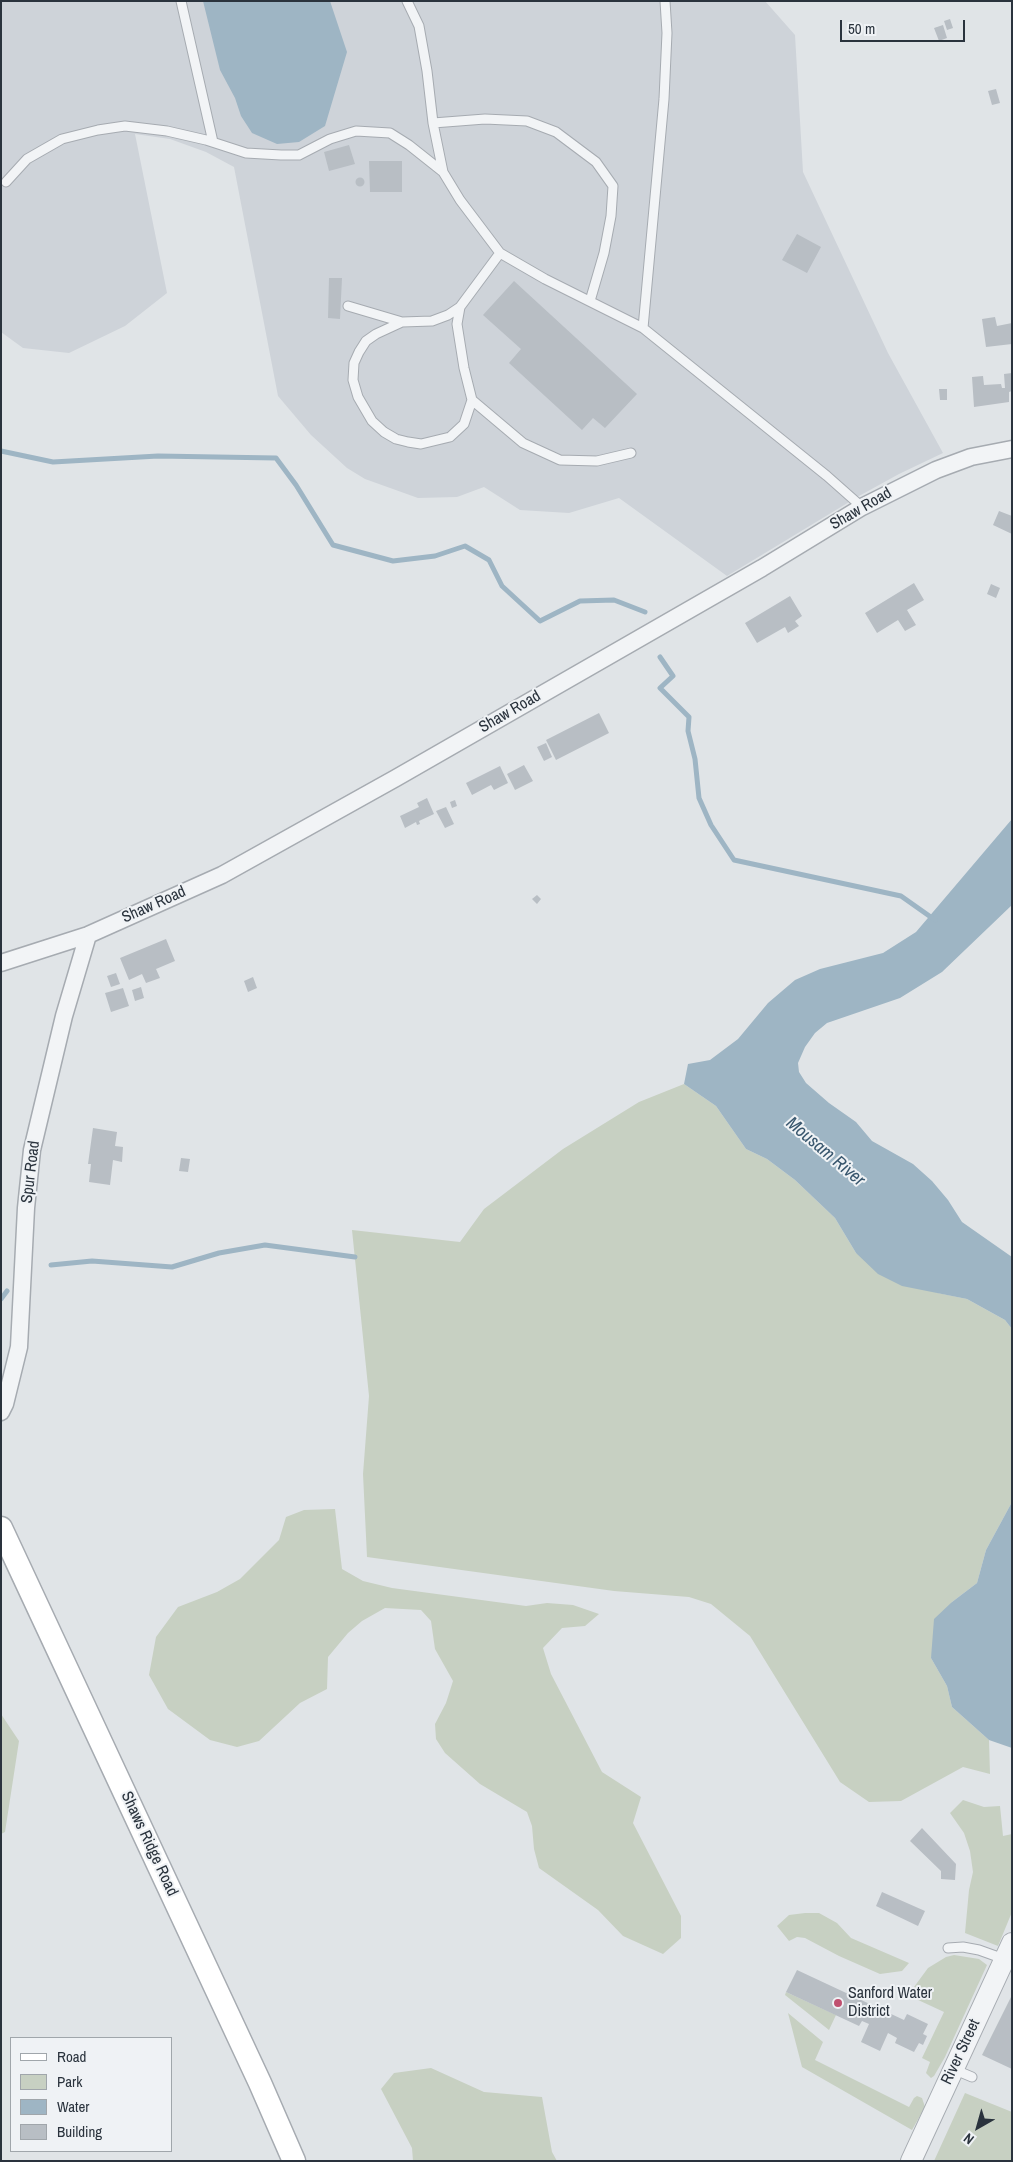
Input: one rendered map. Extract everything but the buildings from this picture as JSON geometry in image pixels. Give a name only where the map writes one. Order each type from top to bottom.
[{"type":"main road","name":"Shaws Ridge Road","points":[[1,1528],[260,2082],[294,2161]]},
{"type":"street","name":"Shaw Road","points":[[1,963],[88,935],[222,875],[762,568],[862,507],[936,470],[971,457],[1012,449]]},
{"type":"street","name":"Spur Road","points":[[1,1412],[5,1404],[20,1347],[26,1208],[32,1150],[64,1016],[88,935]]},
{"type":"street","name":"River Street","points":[[911,2161],[1008,1951]]},
{"type":"lane","points":[[181,1],[213,142]]},
{"type":"lane","points":[[407,1],[419,26],[442,172]]},
{"type":"lane","points":[[643,328],[664,99],[667,33],[666,1]]},
{"type":"lane","points":[[433,123],[485,118],[527,121],[556,132],[596,162],[613,186],[604,253],[590,301]]},
{"type":"lane","points":[[6,182],[27,160],[62,139],[124,126],[167,131],[246,152],[299,155],[330,139],[356,131],[390,133],[409,145],[442,172],[460,200],[500,253],[545,279],[643,328],[827,476],[862,507]]},
{"type":"lane","points":[[460,307],[457,324],[459,344],[472,400],[464,424],[457,432],[439,441],[421,444],[396,440],[372,421],[358,397],[353,380],[354,363],[366,341],[389,327],[402,322],[432,320],[448,316],[460,307],[500,253]]},
{"type":"lane","points":[[348,306],[402,322]]},
{"type":"lane","points":[[472,400],[523,442],[560,460],[597,461],[631,453]]},
{"type":"lane","points":[[948,1948],[963,1947],[1008,1951]]},
{"type":"lane","points":[[953,2069],[972,2077]]},
{"type":"shaded area","points":[[1,1],[765,1],[795,35],[803,172],[888,353],[943,453],[859,496],[727,576],[619,498],[569,513],[520,510],[484,487],[457,497],[418,498],[365,479],[347,468],[311,435],[278,396],[234,167],[206,152],[170,139],[135,134],[167,293],[125,326],[69,353],[23,348],[1,332]]},
{"type":"green space","points":[[684,1084],[716,1106],[746,1149],[767,1159],[795,1180],[835,1218],[856,1253],[938,1293],[967,1299],[1005,1320],[1012,1329],[1012,1502],[986,1550],[977,1583],[952,1602],[931,1658],[947,1686],[952,1707],[989,1740],[990,1774],[963,1767],[901,1801],[869,1802],[840,1782],[750,1636],[711,1604],[689,1597],[614,1591],[367,1557],[363,1474],[369,1396],[352,1230],[460,1242],[484,1209],[563,1149],[639,1102]]},
{"type":"green space","points":[[335,1509],[342,1569],[363,1581],[392,1588],[526,1606],[547,1603],[573,1605],[599,1614],[585,1626],[562,1628],[543,1648],[551,1674],[602,1772],[641,1797],[633,1823],[681,1916],[681,1938],[663,1954],[623,1936],[598,1910],[539,1868],[534,1849],[532,1826],[527,1812],[480,1784],[445,1753],[436,1739],[435,1724],[446,1703],[453,1681],[435,1649],[431,1621],[421,1610],[385,1608],[362,1621],[348,1633],[328,1657],[327,1689],[300,1703],[259,1741],[237,1747],[210,1740],[168,1709],[149,1675],[156,1637],[178,1607],[217,1592],[240,1579],[279,1540],[286,1517],[304,1510]]},
{"type":"green space","points":[[1,1714],[19,1741],[5,1832],[1,1834]]},
{"type":"green space","points":[[963,1800],[984,1807],[1000,1806],[1003,1836],[1012,1834],[1012,1912],[998,1946],[965,1933],[969,1890],[973,1872],[970,1851],[964,1833],[950,1813]]},
{"type":"green space","points":[[819,1913],[837,1923],[851,1938],[909,1963],[902,1971],[880,1974],[839,1956],[805,1938],[797,1937],[789,1941],[777,1926],[789,1915]]},
{"type":"green space","points":[[954,1955],[979,1959],[987,1965],[945,2057],[931,2078],[926,2073],[930,2062],[922,2058],[944,2012],[916,1999],[914,1987],[928,1968],[946,1957]]},
{"type":"green space","points":[[786,1992],[836,2015],[829,2030],[785,1995]]},
{"type":"green space","points":[[788,2013],[823,2042],[815,2060],[909,2107],[914,2098],[917,2096],[922,2098],[925,2107],[912,2130],[802,2067]]},
{"type":"green space","points":[[431,2068],[484,2092],[542,2097],[552,2152],[557,2161],[413,2161],[412,2148],[381,2089],[394,2073]]},
{"type":"green space","points":[[965,2093],[1012,2112],[1012,2161],[934,2161]]},
{"type":"water","points":[[203,1],[330,1],[347,52],[325,126],[299,142],[277,144],[252,133],[241,116],[235,98],[220,70]]},
{"type":"water","name":"Mousam River","points":[[1012,819],[1012,905],[942,972],[900,998],[827,1023],[815,1033],[805,1047],[798,1063],[799,1072],[806,1083],[829,1103],[856,1122],[872,1141],[913,1164],[932,1181],[948,1200],[962,1222],[1012,1257],[1012,1329],[1005,1320],[967,1299],[902,1286],[878,1274],[856,1253],[835,1218],[795,1180],[767,1159],[746,1149],[716,1106],[684,1084],[688,1064],[710,1060],[738,1039],[768,1003],[795,980],[820,969],[883,953],[916,932]]},
{"type":"water","points":[[1012,1502],[1012,1748],[989,1740],[952,1707],[947,1686],[931,1658],[934,1619],[977,1583],[986,1550]]},
{"type":"waterway","points":[[1,451],[53,462],[158,456],[276,458],[296,485],[333,545],[393,561],[435,556],[465,546],[489,560],[502,586],[540,621],[580,601],[614,600],[645,612]]},
{"type":"waterway","points":[[660,657],[673,676],[660,688],[689,717],[688,731],[695,759],[699,798],[711,825],[734,860],[901,896],[935,920]]},
{"type":"waterway","points":[[51,1265],[92,1261],[172,1267],[219,1253],[265,1245],[355,1257]]},
{"type":"waterway","points":[[1,1299],[7,1291]]},
{"type":"place","name":"Sanford Water District","points":[[838,2003]]}]
